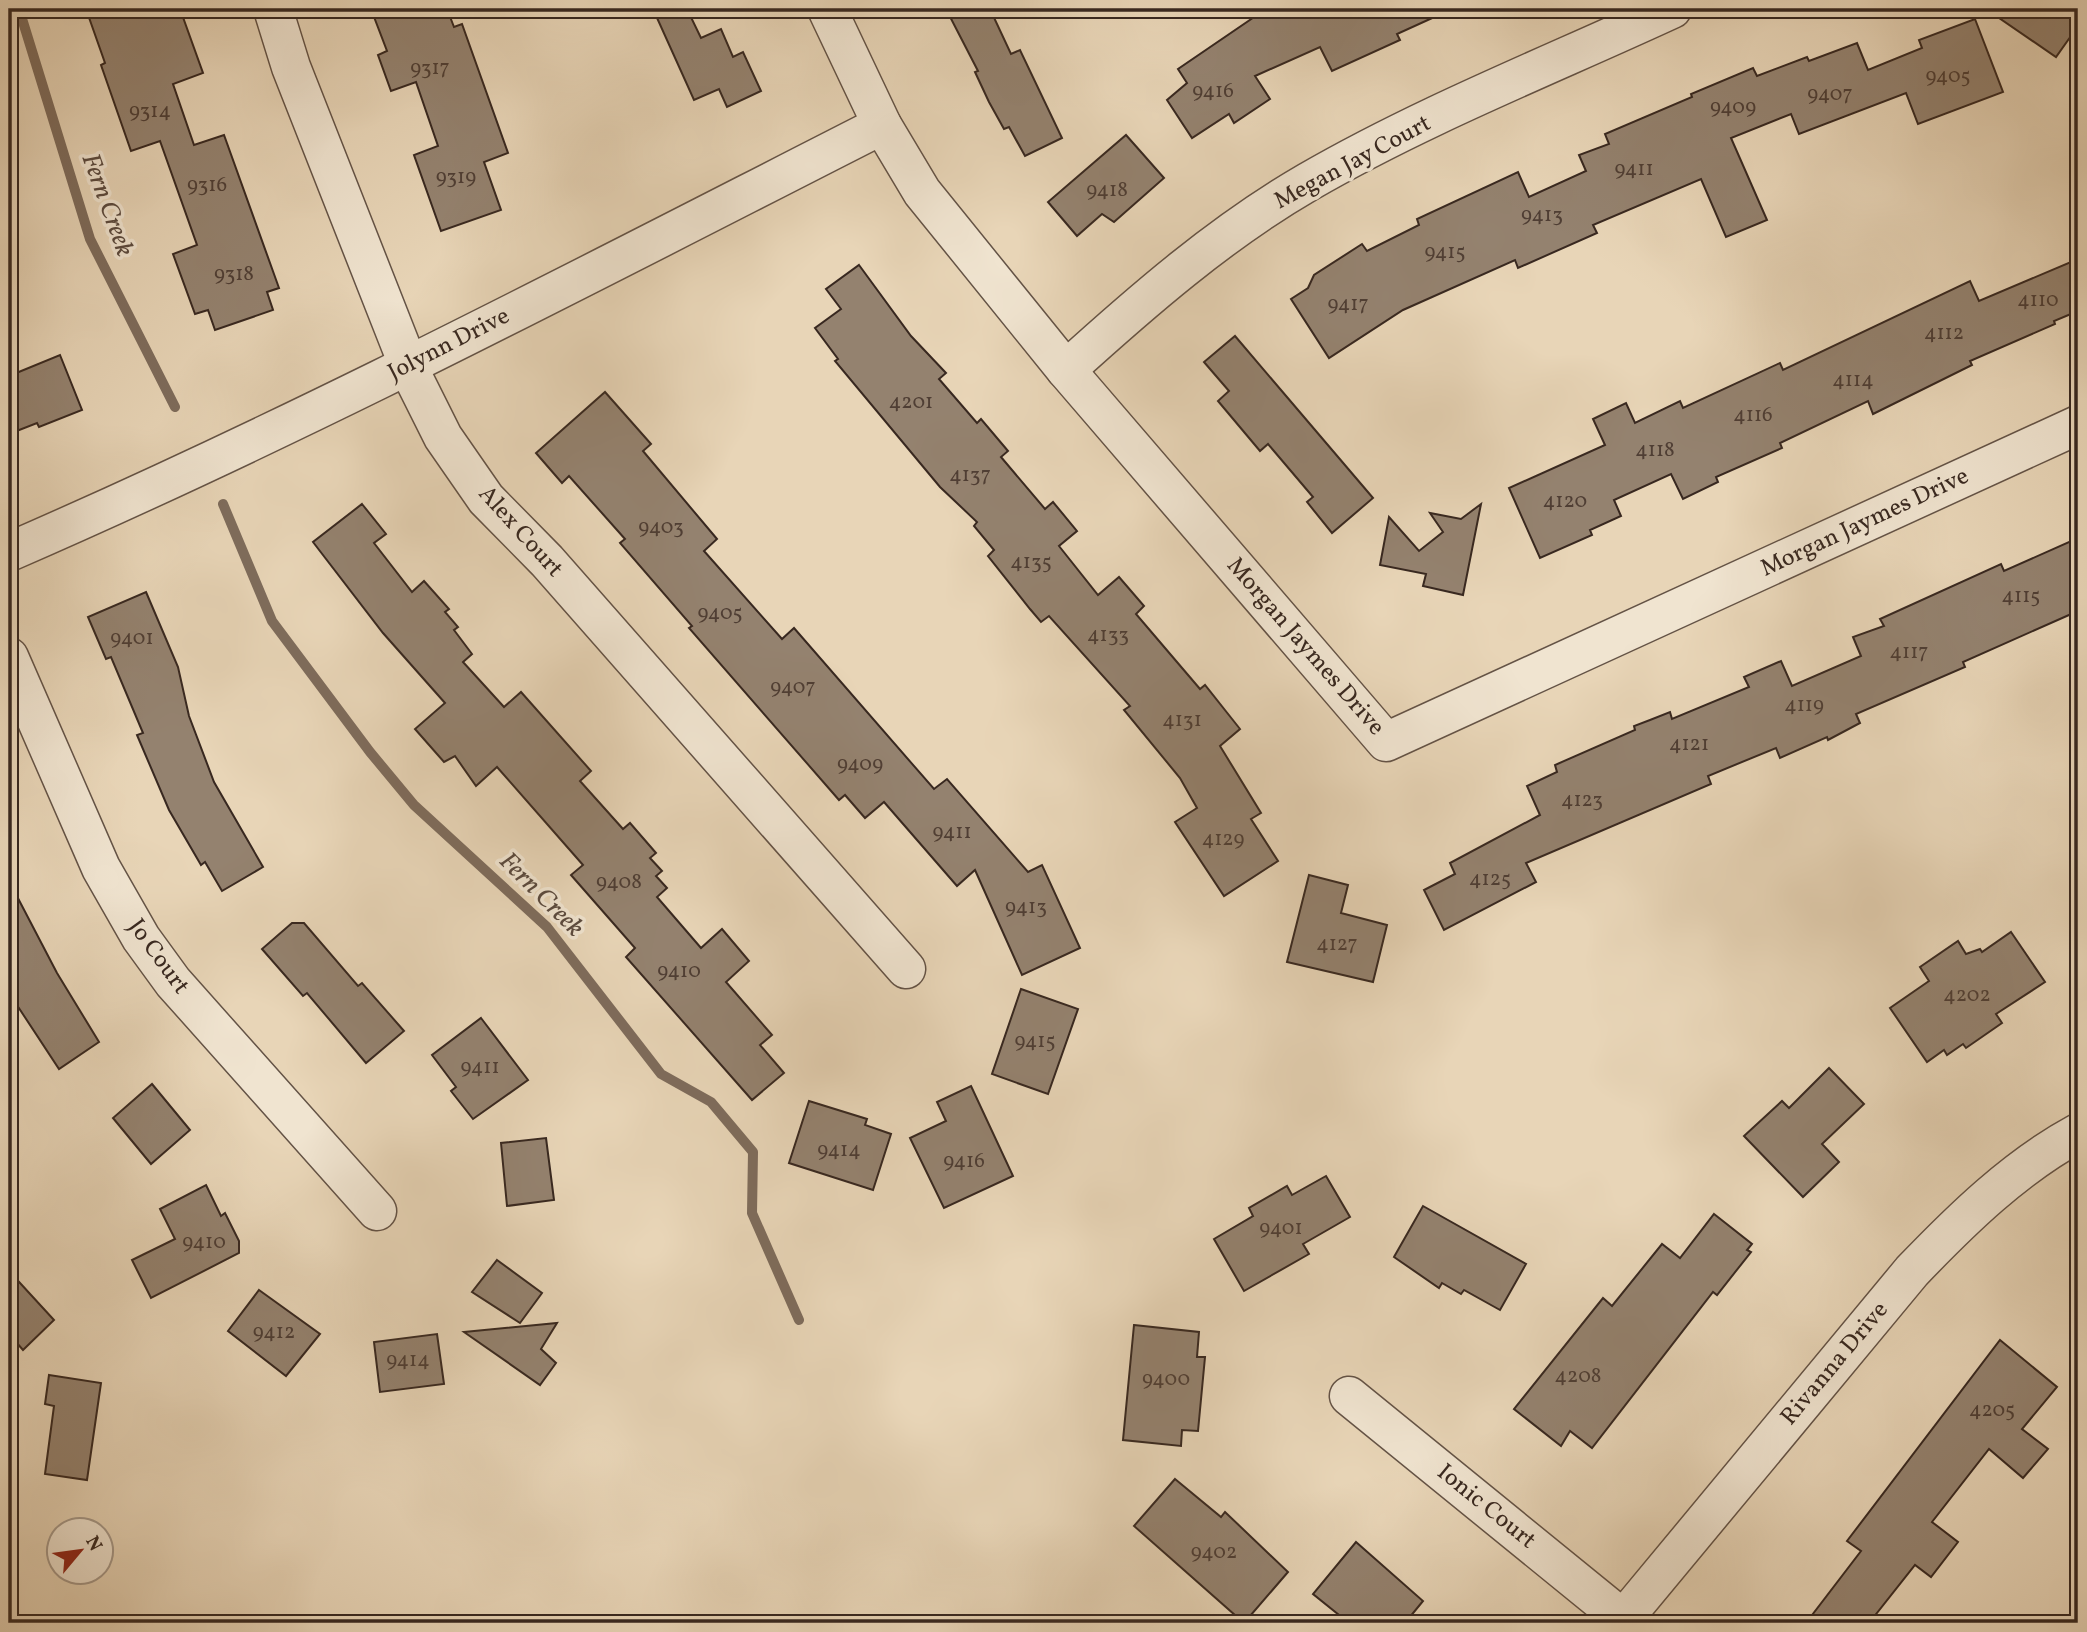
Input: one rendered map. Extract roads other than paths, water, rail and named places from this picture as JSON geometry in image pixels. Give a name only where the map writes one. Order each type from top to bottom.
[{"type":"street","name":"Alex Court","points":[[273,9],[291,67],[410,366],[443,437],[486,499],[547,561],[906,970]]},
{"type":"street","name":"Morgan Jaymes Drive","points":[[827,9],[881,125],[922,192],[1066,370],[1386,742],[2078,425]]},
{"type":"street","name":"Megan Jay Court","points":[[1066,370],[1144,300],[1249,221],[1307,183],[1375,146],[1672,9]]},
{"type":"street","name":"Jolynn Drive","points":[[9,552],[141,494],[410,366],[881,125]]},
{"type":"street","name":"Jo Court","points":[[9,657],[101,868],[141,938],[173,982],[377,1211]]},
{"type":"street","name":"Rivanna Drive","points":[[1622,1621],[1912,1271],[1953,1228],[2023,1170],[2078,1133]]},
{"type":"street","name":"Ionic Court","points":[[1349,1396],[1622,1621]]},
{"type":"waterway","name":"Fern Creek","points":[[19,9],[90,239],[175,407]]},
{"type":"waterway","name":"Fern Creek","points":[[223,504],[272,621],[370,752],[414,805],[547,927],[661,1074],[711,1102],[753,1152],[752,1213],[799,1320]]}]
